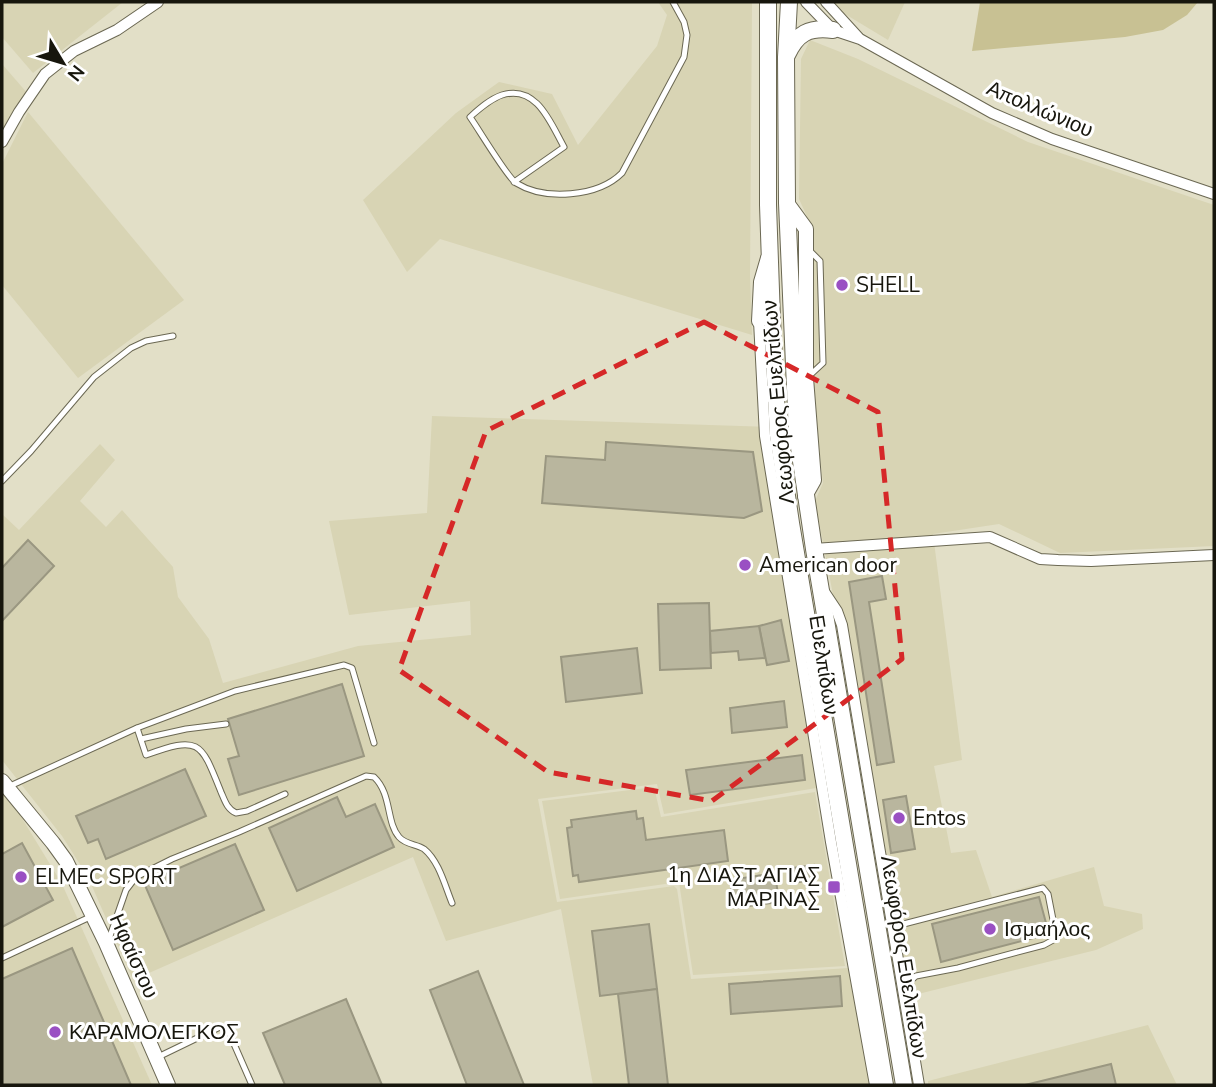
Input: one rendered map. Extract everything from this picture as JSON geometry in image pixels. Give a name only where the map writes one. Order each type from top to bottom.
[{"type":"main road","name":"Λεωφόρος Ευελπίδων","points":[[768,2],[767,191],[770,250],[765,320],[771,436],[870,1030],[885,1085]]},
{"type":"main road","name":"Λεωφόρος Ευελπίδων","points":[[789,2],[786,57],[787,204],[798,336],[797,434],[814,549],[895,989],[904,1085]]},
{"type":"main road","points":[[786,57],[795,39],[802,33],[815,29],[833,30]]},
{"type":"street","points":[[2,142],[45,74],[74,51],[117,30],[158,2]]},
{"type":"street","name":"Απολλώνιου","points":[[806,2],[833,30],[860,38],[934,82],[1004,118],[1052,139],[1214,194]]},
{"type":"street","name":"Απολλώνιου","points":[[826,2],[860,38]]},
{"type":"street","points":[[787,204],[806,229],[798,336],[806,378],[814,480],[806,496]]},
{"type":"street","points":[[814,549],[990,537],[1040,559],[1091,561],[1214,555]]},
{"type":"street","name":"Ευελπίδων","points":[[821,588],[838,611],[842,625],[892,927],[895,989],[919,1085]]},
{"type":"street","name":"Ηφαίστου","points":[[4,784],[62,855],[93,915],[168,1085]]},
{"type":"street","points":[[870,1030],[875,1085]]},
{"type":"lane","points":[[514,182],[564,147],[543,109],[529,97],[511,94],[496,98],[470,117],[514,182],[537,191],[570,193],[602,187],[614,181],[622,173],[684,57],[687,35],[684,22],[673,2]]},
{"type":"lane","points":[[805,246],[820,261],[824,363],[806,378]]},
{"type":"lane","points":[[2,481],[31,452],[94,377],[131,348],[146,341],[173,336]]},
{"type":"lane","points":[[4,784],[235,691],[344,665],[352,668],[358,682],[374,743]]},
{"type":"lane","points":[[141,739],[226,724]]},
{"type":"lane","points":[[138,728],[146,755],[184,744],[197,747],[207,756],[227,806],[236,814],[285,794]]},
{"type":"lane","points":[[107,946],[126,890],[136,877],[366,776],[374,777],[384,790],[398,837],[423,849],[435,862],[452,902]]},
{"type":"lane","points":[[892,927],[1043,888],[1048,894],[1056,935],[1044,946],[958,968],[916,975],[895,989]]},
{"type":"lane","points":[[2,958],[93,915]]},
{"type":"lane","points":[[156,1058],[220,1027],[227,1028],[252,1085]]},
{"type":"highlighted area","points":[[704,322],[878,412],[902,659],[712,801],[548,772],[399,670],[486,431]]},
{"type":"shaded area","points":[[2,2],[123,2],[33,73],[2,37]]},
{"type":"shaded area","points":[[658,2],[752,2],[752,335],[440,239],[407,272],[363,200],[456,113],[499,82],[552,94],[578,145],[657,46],[667,15]]},
{"type":"shaded area","points":[[832,2],[905,2],[888,40],[840,11]]},
{"type":"shaded area","points":[[980,2],[1198,2],[1187,15],[1163,30],[1125,37],[972,51]]},
{"type":"shaded area","points":[[810,40],[858,59],[1028,142],[1214,205],[1214,546],[1060,553],[999,524],[933,534],[962,760],[934,766],[951,853],[976,850],[992,897],[1094,867],[1104,906],[1142,914],[1143,929],[1096,950],[910,996],[815,501],[823,483],[811,372],[808,250],[810,223],[799,199],[801,59]]},
{"type":"shaded area","points":[[2,64],[28,94],[2,137]]},
{"type":"shaded area","points":[[28,112],[184,300],[78,378],[2,285],[2,164]]},
{"type":"shaded area","points":[[432,416],[769,427],[828,786],[664,814],[657,784],[538,799],[557,902],[674,886],[677,889],[691,979],[848,968],[870,1085],[593,1085],[561,909],[446,941],[413,857],[133,980],[88,877],[62,836],[2,760],[2,514],[19,530],[100,444],[115,460],[80,501],[106,527],[122,510],[173,567],[178,597],[209,639],[223,683],[358,646],[471,635],[470,601],[349,615],[329,521],[427,513]]},
{"type":"shaded area","points":[[654,787],[661,817],[815,792],[845,966],[693,975],[679,882],[560,899],[542,801]]},
{"type":"shaded area","points":[[2,793],[20,815],[62,884],[152,1085],[2,1085]]},
{"type":"shaded area","points":[[1148,1025],[1177,1085],[928,1085],[928,1081]]},
{"type":"building","points":[[606,442],[753,452],[762,511],[744,518],[542,503],[546,456],[605,460]]},
{"type":"building","points":[[28,540],[54,566],[2,621],[2,568]]},
{"type":"building","points":[[882,576],[886,599],[869,602],[894,762],[877,765],[849,582]]},
{"type":"building","points":[[709,603],[711,668],[660,670],[658,604]]},
{"type":"building","points":[[781,620],[789,661],[767,665],[759,626]]},
{"type":"building","points":[[759,626],[765,658],[739,660],[738,651],[711,653],[710,631]]},
{"type":"building","points":[[637,648],[642,693],[566,702],[561,657]]},
{"type":"building","points":[[342,684],[364,756],[239,795],[228,759],[239,756],[228,719]]},
{"type":"building","points":[[784,701],[787,727],[732,733],[730,708]]},
{"type":"building","points":[[802,755],[805,780],[690,795],[686,770]]},
{"type":"building","points":[[185,769],[206,816],[106,859],[98,839],[88,843],[76,816]]},
{"type":"building","points":[[906,796],[915,849],[891,853],[883,800]]},
{"type":"building","points":[[337,797],[346,817],[375,804],[394,847],[297,891],[269,828]]},
{"type":"building","points":[[636,811],[637,819],[643,818],[646,840],[724,830],[728,861],[579,882],[578,875],[573,876],[567,828],[572,827],[571,820]]},
{"type":"building","name":"ELMEC SPORT","points":[[22,843],[53,900],[2,927],[2,854]]},
{"type":"building","points":[[235,844],[264,910],[173,950],[144,883]]},
{"type":"building","points":[[814,865],[816,879],[794,883],[792,868]]},
{"type":"building","points":[[775,873],[779,902],[734,908],[730,880]]},
{"type":"building","name":"Ισμαήλος","points":[[1039,897],[1049,934],[941,962],[932,924]]},
{"type":"building","points":[[649,924],[657,989],[600,996],[592,931]]},
{"type":"building","name":"ΚΑΡΑΜΟΛΕΓΚΟΣ","points":[[72,948],[131,1085],[2,1085],[2,979]]},
{"type":"building","points":[[478,971],[524,1085],[467,1085],[430,990]]},
{"type":"building","points":[[840,976],[842,1006],[731,1014],[729,984]]},
{"type":"building","points":[[657,989],[668,1085],[629,1085],[618,994]]},
{"type":"building","points":[[346,999],[382,1085],[285,1085],[263,1033]]},
{"type":"building","points":[[1111,1064],[1116,1085],[1025,1085]]},
{"type":"place","name":"SHELL","points":[[842,285]]},
{"type":"place","name":"American door","points":[[745,565]]},
{"type":"place","name":"Entos","points":[[899,818]]},
{"type":"place","name":"ELMEC SPORT","points":[[21,877]]},
{"type":"place","name":"1η ΔΙΑΣΤ.ΑΓΙΑΣ ΜΑΡΙΝΑΣ","points":[[834,887]]},
{"type":"place","name":"Ισμαήλος","points":[[990,929]]},
{"type":"place","name":"ΚΑΡΑΜΟΛΕΓΚΟΣ","points":[[55,1032]]}]
